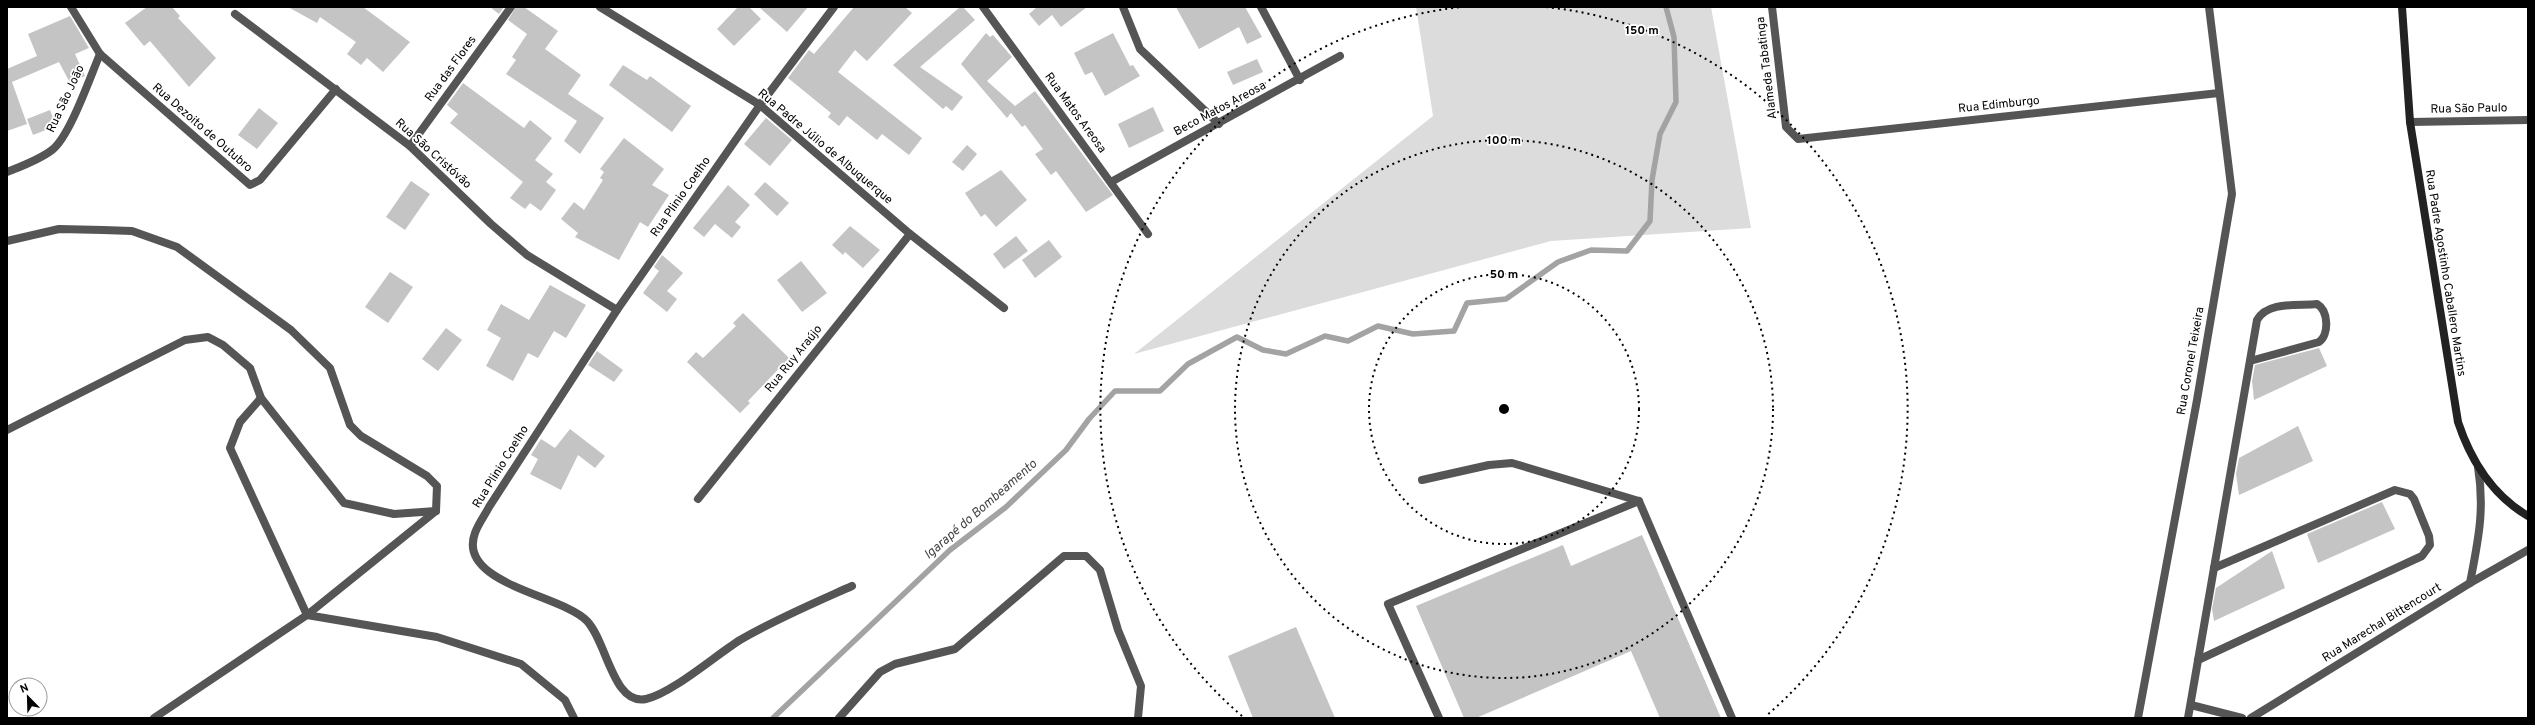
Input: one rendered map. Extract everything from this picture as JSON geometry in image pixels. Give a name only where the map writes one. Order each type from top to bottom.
[{"type":"street","name":"Rua das Flores","points":[[410,146],[511,7]]},
{"type":"street","name":"Rua Padre Júlio de Albuquerque","points":[[600,7],[760,105],[910,234],[1004,308]]},
{"type":"street","name":"Rua Plinio Coelho","points":[[834,7],[760,105],[617,310],[489,507],[474,534],[474,552],[484,569],[501,580],[569,608],[586,620],[599,638],[622,692],[632,699],[645,700],[660,695],[740,641],[774,622],[852,586]]},
{"type":"street","name":"Rua Matos Areosa","points":[[983,7],[1148,234]]},
{"type":"street","points":[[1123,7],[1140,49],[1219,124]]},
{"type":"street","points":[[1261,7],[1300,80]]},
{"type":"street","name":"Alameda Tabatinga","points":[[1772,7],[1786,127]]},
{"type":"street","name":"Rua Coronel Teixeira","points":[[2138,718],[2197,400],[2232,194],[2209,7]]},
{"type":"street","name":"Rua Padre Agostinho Caballero Martins","points":[[2402,7],[2410,122],[2453,396],[2466,446],[2478,466],[2494,490],[2513,507],[2528,516]]},
{"type":"street","name":"Rua Dezoito de Outubro","points":[[73,8],[100,54],[250,185],[260,180],[336,89]]},
{"type":"street","name":"Rua São Cristóvão","points":[[234,14],[336,89],[410,146],[491,224],[527,255],[617,310]]},
{"type":"street","name":"Rua São João","points":[[7,172],[38,159],[53,150],[63,137],[100,54]]},
{"type":"street","name":"Beco Matos Areosa","points":[[1111,182],[1300,80],[1340,56]]},
{"type":"street","name":"Rua Edimburgo","points":[[1786,127],[1798,139],[2219,93]]},
{"type":"street","name":"Rua São Paulo","points":[[2410,122],[2528,120]]},
{"type":"street","points":[[7,241],[59,229],[103,230],[132,232],[177,247],[291,330],[330,368],[350,425],[361,436],[427,476],[437,486],[436,511],[307,615],[154,718]]},
{"type":"street","name":"Rua Ruy Araújo","points":[[698,499],[910,234]]},
{"type":"street","points":[[2188,718],[2257,320],[2260,314],[2275,307],[2317,304],[2322,307],[2324,311],[2326,335],[2324,339],[2250,361]]},
{"type":"street","points":[[7,430],[185,340],[208,337],[223,345],[250,368],[262,398],[344,503],[394,514],[436,511]]},
{"type":"street","points":[[262,398],[240,422],[230,448],[307,615]]},
{"type":"street","points":[[1422,480],[1489,465],[1512,463],[1639,501]]},
{"type":"street","points":[[2470,583],[2482,514],[2483,495],[2478,466]]},
{"type":"street","points":[[2198,660],[2422,556],[2430,545],[2430,536],[2414,499],[2410,494],[2395,490],[2214,568]]},
{"type":"street","points":[[1439,718],[1388,604],[1639,501]]},
{"type":"street","points":[[1639,501],[1732,718]]},
{"type":"street","name":"Rua Marechal Bittencourt","points":[[2251,718],[2470,583],[2528,550]]},
{"type":"street","points":[[839,718],[880,672],[895,664],[955,649],[1064,556],[1086,556],[1100,570],[1118,630],[1141,686],[1138,718]]},
{"type":"street","points":[[307,615],[437,637],[521,664],[565,700],[574,718]]},
{"type":"street","points":[[2191,705],[2242,718]]},
{"type":"shaded area","points":[[1416,7],[1711,7],[1751,228],[1551,241],[1134,354],[1433,116]]},
{"type":"building","points":[[147,7],[172,7],[180,16],[178,18],[216,58],[189,87],[150,41],[144,46],[125,23]]},
{"type":"building","points":[[288,7],[363,7],[410,42],[383,72],[367,58],[361,65],[347,54],[356,42],[320,17],[317,23]]},
{"type":"building","points":[[490,7],[504,7],[499,14]]},
{"type":"building","points":[[516,7],[524,7],[558,31],[545,49],[581,75],[568,94],[604,118],[580,154],[564,141],[577,121],[506,74],[516,60],[512,57],[527,34],[508,20]]},
{"type":"building","points":[[738,7],[749,7],[761,19],[734,46],[717,29]]},
{"type":"building","points":[[759,7],[808,7],[787,32]]},
{"type":"building","points":[[854,7],[905,7],[912,13],[867,61],[855,50],[838,72],[922,138],[909,155],[882,134],[877,140],[847,116],[839,126],[828,117],[831,113],[788,78],[809,50],[814,54]]},
{"type":"building","points":[[960,7],[963,7],[975,20],[920,67],[963,97],[952,111],[946,106],[943,109],[893,65]]},
{"type":"building","points":[[1037,7],[1087,7],[1061,27],[1052,15],[1039,26],[1029,14]]},
{"type":"building","points":[[1176,7],[1245,7],[1262,37],[1247,44],[1239,27],[1199,49]]},
{"type":"building","points":[[70,16],[89,48],[75,54],[85,76],[70,83],[59,62],[12,82],[27,124],[7,131],[7,69],[37,56],[28,34]]},
{"type":"building","points":[[986,33],[990,37],[993,35],[1012,57],[987,81],[1015,106],[1035,91],[1113,195],[1086,212],[1056,171],[1051,175],[1035,154],[1043,149],[1025,125],[1022,127],[1011,113],[1007,118],[961,64]]},
{"type":"building","points":[[1113,33],[1130,66],[1133,65],[1140,76],[1105,96],[1092,72],[1085,75],[1074,53]]},
{"type":"building","points":[[1257,59],[1263,72],[1233,85],[1227,72]]},
{"type":"building","points":[[623,65],[647,80],[650,76],[691,106],[672,132],[609,85]]},
{"type":"building","points":[[463,83],[524,128],[530,120],[552,138],[535,160],[553,174],[546,182],[556,190],[541,211],[530,203],[525,209],[510,198],[523,182],[450,123],[458,114],[447,105]]},
{"type":"building","points":[[1153,107],[1164,131],[1129,148],[1118,124]]},
{"type":"building","points":[[259,108],[278,123],[257,149],[238,135]]},
{"type":"building","points":[[50,110],[56,126],[33,135],[27,119]]},
{"type":"building","points":[[766,118],[792,140],[770,166],[744,144]]},
{"type":"building","points":[[624,138],[664,169],[652,185],[669,195],[648,227],[640,222],[619,260],[575,237],[578,233],[561,219],[574,202],[584,210],[603,180],[600,178],[604,172],[600,169]]},
{"type":"building","points":[[967,145],[977,154],[963,171],[952,162]]},
{"type":"building","points":[[1001,170],[1027,200],[996,227],[985,214],[981,217],[965,193]]},
{"type":"building","points":[[411,181],[430,194],[405,230],[386,217]]},
{"type":"building","points":[[765,182],[789,203],[777,216],[754,194]]},
{"type":"building","points":[[728,185],[750,205],[735,222],[741,227],[732,238],[715,224],[704,237],[693,228]]},
{"type":"building","points":[[850,226],[880,250],[863,268],[845,252],[843,255],[832,245]]},
{"type":"building","points":[[1016,236],[1028,251],[1004,269],[993,254]]},
{"type":"building","points":[[1049,240],[1062,257],[1035,278],[1022,260]]},
{"type":"building","points":[[662,255],[683,273],[667,291],[677,299],[667,312],[643,293],[659,271],[654,267]]},
{"type":"building","points":[[801,261],[827,293],[802,312],[777,280]]},
{"type":"building","points":[[390,272],[413,287],[388,323],[365,307]]},
{"type":"building","points":[[550,285],[586,305],[566,338],[554,331],[538,358],[528,353],[513,381],[486,366],[501,338],[487,330],[501,304],[529,320]]},
{"type":"building","points":[[743,313],[789,358],[748,401],[750,403],[740,413],[687,362],[696,352],[703,358],[736,326],[733,323]]},
{"type":"building","points":[[446,328],[462,340],[438,371],[422,359]]},
{"type":"building","points":[[2319,348],[2327,366],[2254,400],[2252,381],[2255,365]]},
{"type":"building","points":[[597,351],[623,370],[614,382],[588,365]]},
{"type":"building","points":[[2298,426],[2313,461],[2239,495],[2236,474],[2239,458]]},
{"type":"building","points":[[570,429],[605,456],[595,468],[578,455],[561,490],[530,474],[538,459],[531,455],[541,439],[555,448]]},
{"type":"building","points":[[2382,502],[2395,529],[2318,563],[2307,534]]},
{"type":"building","points":[[1642,535],[1721,718],[1660,718],[1631,651],[1476,718],[1464,718],[1416,606],[1563,545],[1571,566]]},
{"type":"building","points":[[2272,551],[2285,588],[2214,621],[2212,609],[2216,588]]},
{"type":"building","points":[[1296,627],[1335,718],[1253,718],[1228,656]]},
{"type":"waterway","name":"Igarapé do Bombeamento","points":[[773,718],[950,550],[1006,507],[1066,450],[1089,419],[1115,391],[1160,391],[1188,364],[1237,337],[1263,350],[1286,354],[1325,336],[1348,341],[1378,326],[1413,334],[1454,331],[1467,303],[1506,299],[1558,262],[1591,250],[1627,251],[1650,221],[1652,180],[1660,134],[1676,102],[1674,37],[1666,7]]}]
